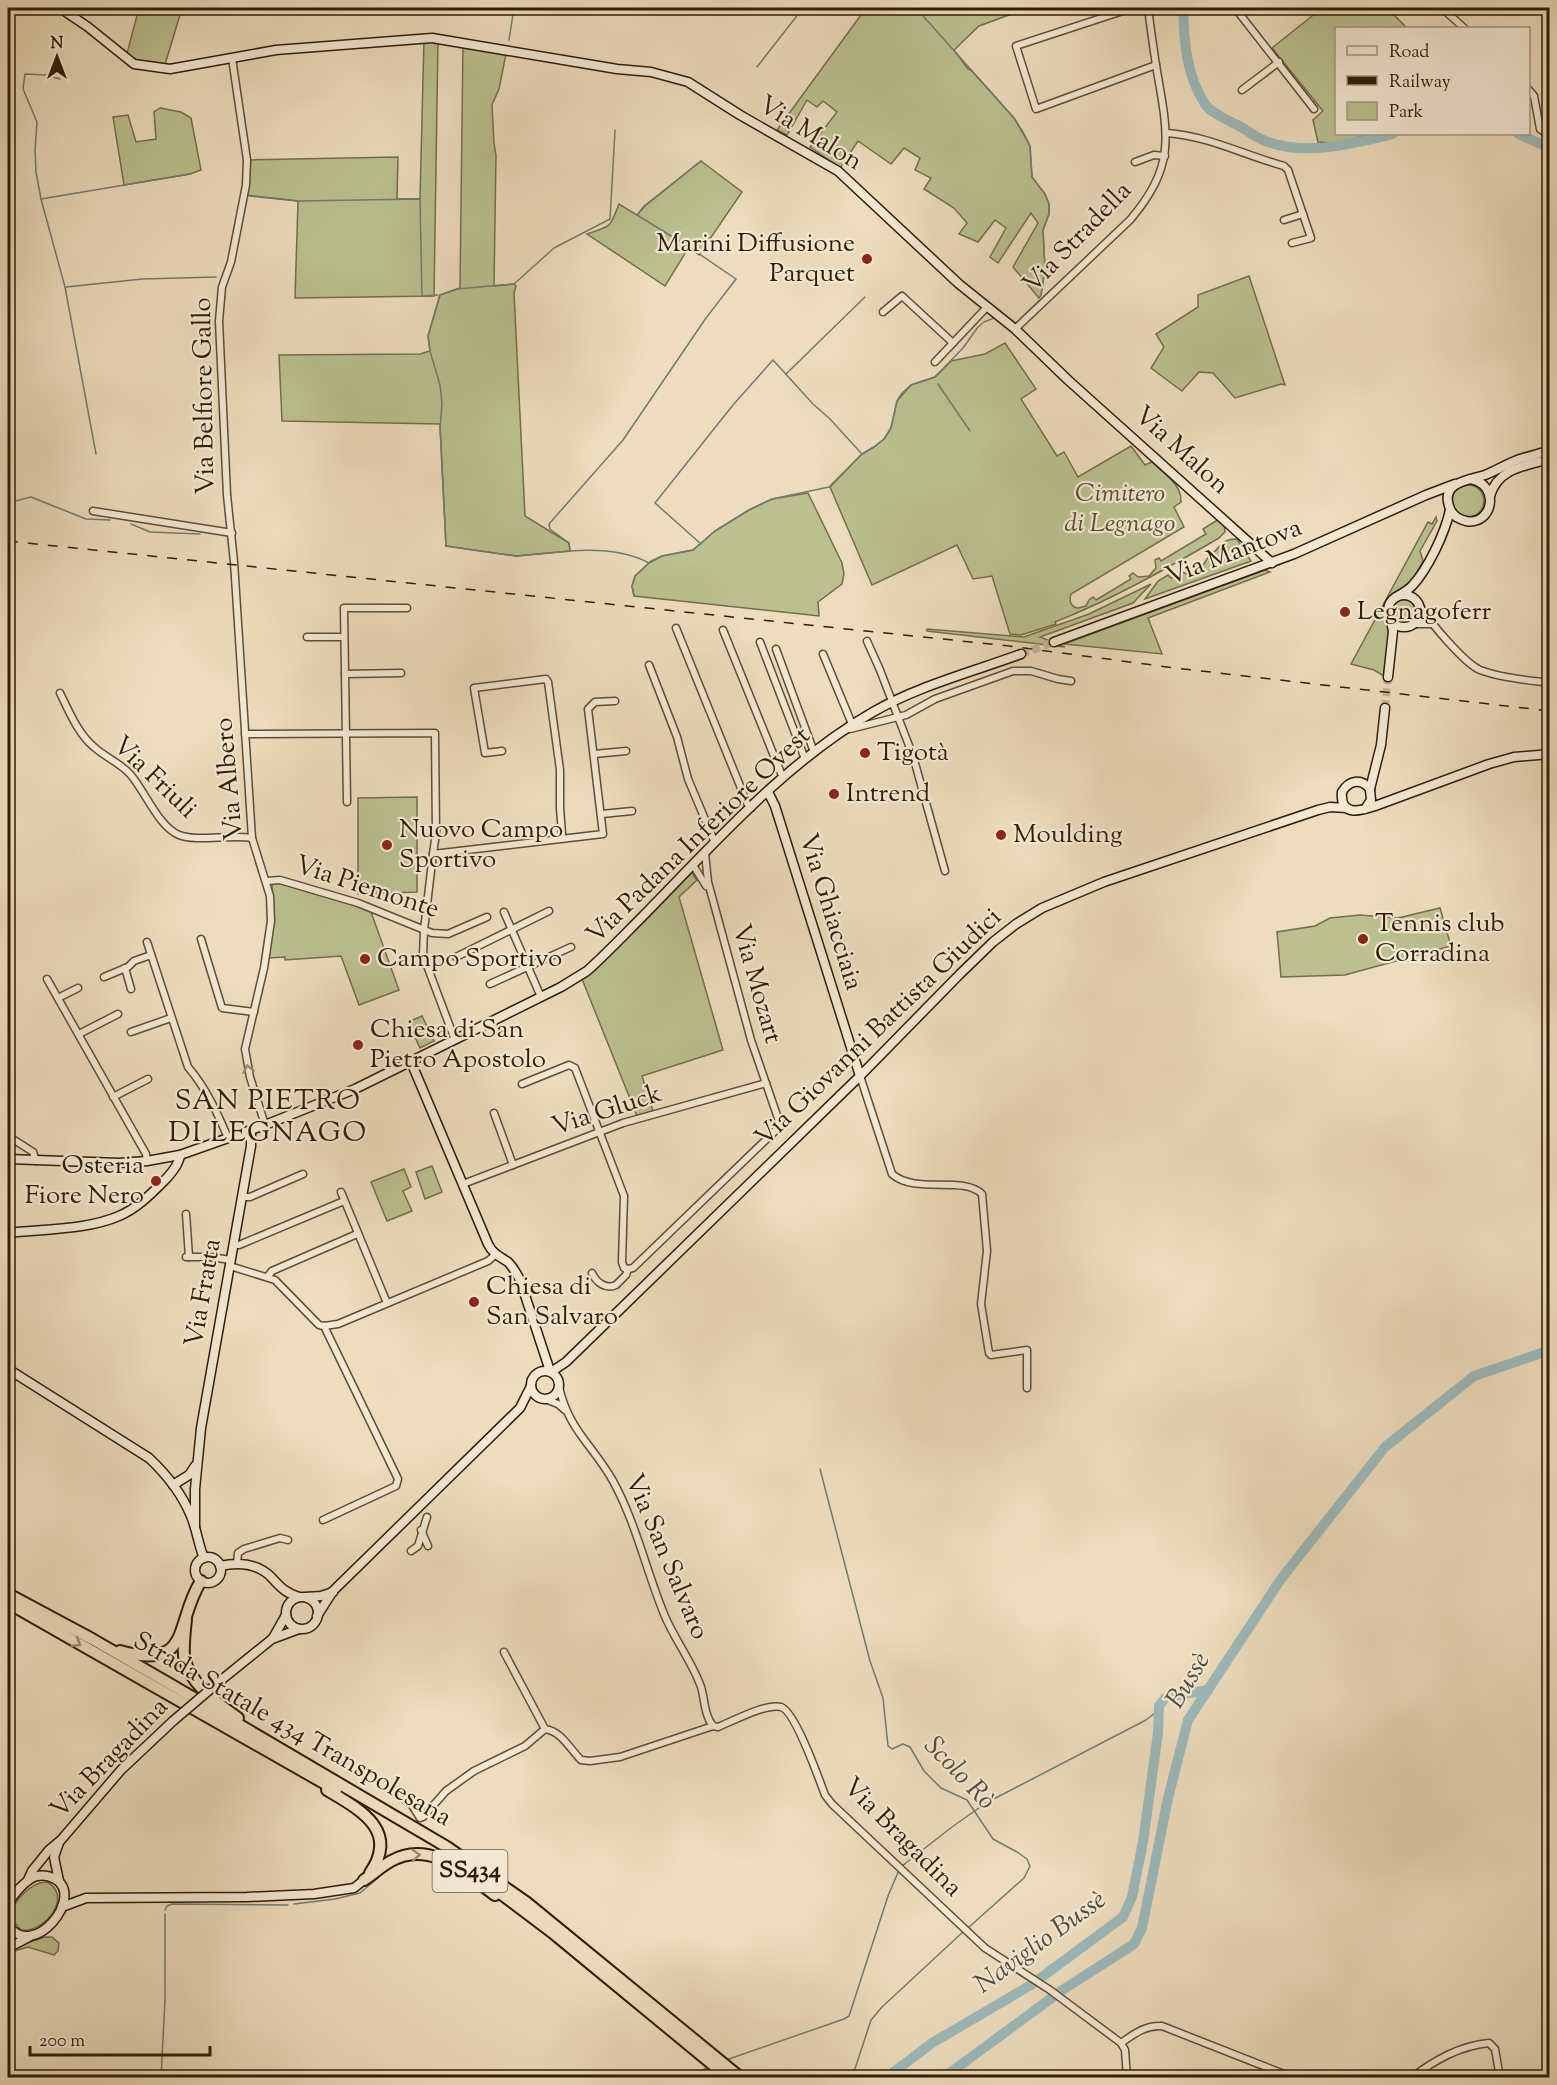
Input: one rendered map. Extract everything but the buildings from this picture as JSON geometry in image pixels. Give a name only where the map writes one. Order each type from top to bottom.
[{"type":"highway","points":[[201,1581],[189,1604],[186,1619],[184,1657],[188,1669],[195,1680],[228,1711],[281,1745],[305,1764]]},
{"type":"highway","name":"Strada Statale 434 Transpolesana","points":[[8,1594],[92,1639],[416,1828],[494,1879],[590,1953],[695,2045],[729,2078]]},
{"type":"highway","name":"Strada Statale 434 Transpolesana","points":[[8,1604],[414,1835],[521,1908],[695,2045],[741,2078]]},
{"type":"highway","points":[[92,1639],[143,1656],[162,1653],[177,1643],[186,1619]]},
{"type":"highway","points":[[282,1760],[304,1777],[355,1806],[372,1821],[379,1837],[379,1852],[372,1870],[364,1880]]},
{"type":"highway","points":[[364,1880],[391,1861],[405,1855],[431,1855],[451,1863],[499,1898],[521,1908]]},
{"type":"street","points":[[60,8],[134,64],[170,69],[232,58]]},
{"type":"street","points":[[1132,8],[1016,46],[1036,109],[1156,65]]},
{"type":"street","name":"Via Stradella","points":[[1016,329],[1130,220],[1145,202],[1155,184],[1165,156],[1167,133],[1148,8]]},
{"type":"street","points":[[1235,8],[1314,109]]},
{"type":"street","points":[[1442,8],[1463,27]]},
{"type":"street","name":"Via Malon","points":[[232,58],[279,50],[432,38],[617,69],[651,72],[688,82],[838,171],[959,284],[1016,329],[1068,380],[1272,563]]},
{"type":"street","name":"Via Belfiore Gallo","points":[[232,58],[247,168],[245,195],[231,262],[222,287],[219,321],[227,495],[234,566]]},
{"type":"street","points":[[1242,90],[1279,62]]},
{"type":"street","points":[[1530,91],[1534,96],[1540,129],[1550,136]]},
{"type":"street","points":[[1167,133],[1186,134],[1204,139],[1284,166],[1311,238],[1292,243]]},
{"type":"street","points":[[1135,162],[1155,155],[1165,156]]},
{"type":"street","points":[[1284,220],[1303,214]]},
{"type":"street","points":[[884,312],[902,296],[953,343]]},
{"type":"street","points":[[935,362],[987,307]]},
{"type":"street","name":"Via Mantova","points":[[1054,642],[1272,563],[1426,495],[1485,475],[1509,462],[1550,450]]},
{"type":"street","points":[[1426,495],[1437,495],[1456,517],[1471,521],[1482,517],[1489,508],[1490,496],[1495,483],[1508,472],[1550,459]]},
{"type":"street","points":[[1470,479],[1485,486],[1490,496]]},
{"type":"street","points":[[1388,677],[1393,632],[1389,605],[1396,597],[1409,589],[1443,535],[1450,491],[1455,484]]},
{"type":"street","name":"Via Belfiore Gallo","points":[[93,511],[232,533]]},
{"type":"street","points":[[1443,535],[1465,521]]},
{"type":"street","name":"Via Albero","points":[[234,566],[252,838],[270,896],[271,921],[262,983],[245,1056],[265,1125]]},
{"type":"street","points":[[1392,646],[1397,634],[1410,626],[1419,616],[1416,586],[1418,577]]},
{"type":"street","points":[[1396,597],[1409,596],[1418,603],[1468,662],[1480,670],[1550,683]]},
{"type":"street","points":[[347,802],[344,608],[407,608]]},
{"type":"street","points":[[1391,621],[1398,626],[1434,624]]},
{"type":"street","points":[[676,628],[746,801],[751,808]]},
{"type":"street","points":[[723,630],[783,778]]},
{"type":"street","points":[[307,637],[344,637]]},
{"type":"street","points":[[867,641],[913,756],[945,871]]},
{"type":"street","points":[[760,642],[805,759]]},
{"type":"street","points":[[776,649],[814,752]]},
{"type":"street","points":[[823,654],[852,724]]},
{"type":"street","name":"Via Padana Inferiore Ovest","points":[[8,1159],[110,1163],[147,1161],[180,1155],[338,1097],[411,1062],[541,997],[586,971],[783,778],[852,724],[892,702],[1021,654]]},
{"type":"street","points":[[649,665],[677,737],[688,779],[715,843]]},
{"type":"street","points":[[844,730],[898,717],[935,699],[1013,671],[1031,671],[1071,681]]},
{"type":"street","points":[[345,674],[401,673]]},
{"type":"street","points":[[502,751],[485,753],[474,688],[546,679],[560,770],[561,838]]},
{"type":"street","name":"Via Friuli","points":[[60,693],[82,733],[93,747],[130,774],[157,814],[178,835],[252,838]]},
{"type":"street","points":[[434,854],[603,834],[589,706],[595,702],[615,701]]},
{"type":"street","points":[[1365,809],[1370,803],[1370,791],[1381,745],[1385,708]]},
{"type":"street","points":[[245,734],[435,733],[436,833],[423,947],[426,963],[455,1040]]},
{"type":"street","points":[[594,754],[626,751]]},
{"type":"street","name":"Via Giovanni Battista Giudici","points":[[1318,810],[1340,807],[1358,811],[1506,759],[1550,754]]},
{"type":"street","name":"Via Giovanni Battista Giudici","points":[[538,1373],[550,1371],[566,1362],[860,1076],[993,942],[1016,924],[1042,908],[1104,882],[1318,810],[1328,805],[1348,784],[1358,781],[1368,773],[1375,764]]},
{"type":"street","points":[[1358,781],[1380,797],[1391,799]]},
{"type":"street","name":"Via Ghiacciaia","points":[[768,792],[775,806],[892,1174],[906,1182],[969,1187],[982,1194],[987,1251],[981,1304],[989,1353],[991,1355],[1026,1350],[1027,1388]]},
{"type":"street","points":[[1342,792],[1342,799],[1347,808]]},
{"type":"street","points":[[602,814],[632,811]]},
{"type":"street","name":"Via Mozart","points":[[628,1269],[633,1268],[779,1126],[780,1122],[751,1040],[711,895],[705,853]]},
{"type":"street","name":"Via Mozart","points":[[693,865],[711,895]]},
{"type":"street","name":"Via Piemonte","points":[[267,881],[280,880],[358,903],[424,930],[448,934],[487,917]]},
{"type":"street","points":[[456,957],[549,911]]},
{"type":"street","points":[[504,912],[541,997]]},
{"type":"street","points":[[201,939],[222,1008],[254,1012]]},
{"type":"street","points":[[147,942],[188,1067],[211,1100],[228,1138]]},
{"type":"street","points":[[490,984],[571,947]]},
{"type":"street","points":[[104,977],[151,955]]},
{"type":"street","points":[[124,968],[131,989]]},
{"type":"street","points":[[47,979],[146,1154],[147,1161]]},
{"type":"street","points":[[58,998],[78,988]]},
{"type":"street","points":[[79,1034],[118,1014]]},
{"type":"street","points":[[131,1032],[171,1018]]},
{"type":"street","points":[[411,1062],[488,1244],[495,1255],[508,1262],[520,1280],[550,1371],[558,1378],[560,1385],[555,1395],[520,1408]]},
{"type":"street","points":[[522,1084],[573,1066],[624,1197],[622,1262],[624,1268],[628,1269],[626,1275],[612,1287],[604,1286],[596,1280],[592,1273]]},
{"type":"street","points":[[113,1097],[148,1078]]},
{"type":"street","name":"Via Gluck","points":[[463,1185],[623,1122],[766,1083]]},
{"type":"street","points":[[494,1113],[513,1165]]},
{"type":"street","name":"Via Fratta","points":[[195,1527],[197,1464],[251,1146],[251,1130]]},
{"type":"street","points":[[8,1136],[33,1152],[36,1161]]},
{"type":"street","points":[[8,1233],[76,1226],[106,1221],[119,1216],[158,1187],[177,1164],[180,1155]]},
{"type":"street","points":[[242,1197],[250,1197],[303,1173]]},
{"type":"street","points":[[341,1192],[387,1303]]},
{"type":"street","points":[[234,1245],[344,1202]]},
{"type":"street","points":[[186,1215],[188,1257],[230,1263],[275,1280],[319,1325],[324,1326],[338,1324],[481,1264],[495,1255]]},
{"type":"street","points":[[267,1277],[270,1273],[357,1234]]},
{"type":"street","points":[[323,1520],[396,1486],[398,1479],[324,1326]]},
{"type":"street","points":[[280,1588],[290,1624],[300,1629],[311,1626],[333,1591],[520,1408],[531,1386],[532,1378],[538,1373],[544,1352]]},
{"type":"street","name":"Via Giovanni Battista Giudici","points":[[560,1385],[566,1362]]},
{"type":"street","points":[[8,1369],[149,1458],[173,1485],[187,1508],[204,1558]]},
{"type":"street","name":"Via San Salvaro","points":[[560,1385],[566,1411],[572,1424],[612,1480],[630,1517],[664,1615],[701,1687],[707,1716],[713,1726]]},
{"type":"street","points":[[531,1386],[534,1394],[543,1399]]},
{"type":"street","name":"Via San Salvaro","points":[[543,1399],[558,1404],[566,1411]]},
{"type":"street","points":[[173,1485],[185,1478],[197,1464]]},
{"type":"street","points":[[185,1478],[195,1489]]},
{"type":"street","points":[[411,1551],[418,1546],[421,1530],[427,1517]]},
{"type":"street","points":[[421,1530],[428,1546]]},
{"type":"street","points":[[237,1563],[238,1553],[243,1549],[280,1538],[288,1540]]},
{"type":"street","points":[[204,1558],[213,1558],[220,1566],[219,1576],[215,1580],[201,1581],[196,1574],[195,1568],[198,1562],[204,1558]]},
{"type":"street","points":[[220,1566],[237,1563],[264,1570],[280,1588],[313,1602],[317,1616]]},
{"type":"street","points":[[286,1612],[291,1601],[302,1597],[321,1596],[333,1591]]},
{"type":"street","name":"Via Bragadina","points":[[272,1639],[286,1612]]},
{"type":"street","name":"Via Bragadina","points":[[8,1902],[28,1880],[43,1857],[61,1840],[121,1770],[173,1721],[272,1639],[300,1629]]},
{"type":"street","name":"Via Bragadina","points":[[504,1652],[545,1729],[551,1729],[562,1738],[581,1760],[620,1757],[713,1726],[718,1727],[770,1707],[781,1707],[788,1712],[795,1723],[825,1795],[985,1948],[1050,1990],[1121,2043]]},
{"type":"street","points":[[405,1800],[410,1802],[420,1818],[423,1817],[455,1784],[474,1771],[525,1746],[545,1729]]},
{"type":"street","name":"Via Bragadina","points":[[61,1840],[54,1857],[61,1884],[62,1907]]},
{"type":"street","points":[[28,1880],[36,1876],[43,1876],[86,1898]]},
{"type":"street","points":[[8,1948],[48,1928],[60,1914],[62,1907],[86,1898],[247,1897],[314,1894],[354,1888],[364,1880]]},
{"type":"street","points":[[8,1925],[15,1932],[29,1936]]},
{"type":"street","points":[[1127,2078],[1125,2050],[1121,2043],[1152,2025],[1162,2026],[1294,2078]]},
{"type":"street","points":[[1411,2078],[1435,2060],[1450,2053],[1489,2043],[1495,2049],[1500,2078]]},
{"type":"green space","points":[[139,8],[182,8],[164,68],[126,57]]},
{"type":"green space","points":[[866,8],[1028,8],[979,26],[954,50],[968,69],[1014,118],[1030,146],[1032,177],[1045,194],[1049,204],[1049,214],[1043,230],[1045,270],[1039,298],[1013,267],[1038,223],[1031,213],[998,263],[990,257],[1006,228],[995,220],[978,242],[959,234],[967,223],[954,208],[924,189],[931,178],[915,170],[920,158],[904,148],[891,164],[858,141],[840,168],[810,147],[837,112],[823,101],[817,107],[807,100],[787,135],[777,130]]},
{"type":"green space","points":[[1322,8],[1387,8],[1406,27],[1335,27],[1335,135],[1368,135],[1337,143],[1318,142],[1313,120],[1323,111],[1272,48]]},
{"type":"green space","points":[[424,39],[438,39],[434,296],[295,298],[298,201],[245,195],[247,160],[398,157],[397,199],[420,199]]},
{"type":"green space","points":[[463,43],[507,49],[499,89],[492,105],[496,155],[494,286],[514,284],[516,286],[514,293],[525,516],[569,543],[570,551],[516,556],[446,546],[440,424],[282,421],[279,355],[420,354],[430,351],[428,336],[440,295],[460,288]]},
{"type":"green space","points":[[160,108],[181,112],[191,118],[201,170],[190,174],[124,185],[113,117],[128,115],[136,142],[156,139],[154,112]]},
{"type":"green space","points":[[701,161],[742,192],[699,255],[689,247],[665,286],[587,234],[609,225],[619,204],[637,215]]},
{"type":"green space","points":[[1249,276],[1285,385],[1281,384],[1235,398],[1213,373],[1199,372],[1182,391],[1151,368],[1164,347],[1156,334],[1198,307],[1198,295]]},
{"type":"green space","name":"Cimitero di Legnago","points":[[1005,343],[1036,389],[1021,399],[1057,456],[1064,452],[1078,477],[1131,446],[1145,465],[1152,462],[1171,479],[1180,496],[1181,502],[1174,507],[1184,527],[1071,594],[1070,601],[1073,606],[1078,608],[1086,606],[1093,597],[1096,600],[1131,579],[1129,576],[1133,573],[1138,577],[1149,576],[1156,568],[1155,560],[1159,558],[1161,561],[1206,534],[1203,529],[1219,519],[1224,524],[1225,532],[1199,550],[1118,593],[1055,622],[1056,624],[1021,635],[1010,634],[992,576],[973,579],[957,545],[872,585],[830,487],[862,454],[884,439],[891,428],[897,401],[911,385],[935,377],[951,361],[985,354]]},
{"type":"green space","points":[[1468,485],[1479,490],[1484,501],[1479,512],[1468,517],[1457,512],[1452,501],[1457,490]]},
{"type":"green space","points":[[808,493],[842,563],[844,574],[842,584],[818,602],[819,616],[634,596],[632,586],[635,576],[649,563],[662,556],[693,550],[715,531],[772,499]]},
{"type":"green space","points":[[1436,517],[1437,521],[1420,551],[1423,561],[1411,583],[1404,590],[1392,595],[1385,604],[1384,617],[1390,629],[1384,676],[1374,670],[1351,664],[1428,522],[1432,524]]},
{"type":"green space","points":[[1237,539],[1251,561],[1145,599],[1158,581],[1168,575],[1171,578],[1182,572],[1195,575],[1209,556],[1223,543]]},
{"type":"green space","points":[[1265,570],[1270,572],[1148,618],[1162,654],[1064,644]]},
{"type":"green space","points":[[1151,584],[1133,603],[1040,637],[1065,647],[927,631],[927,629],[1024,637],[1089,614]]},
{"type":"green space","points":[[1404,599],[1412,603],[1416,611],[1412,619],[1404,623],[1396,619],[1392,611],[1396,603]]},
{"type":"green space","name":"Nuovo Campo Sportivo","points":[[417,797],[417,892],[358,894],[358,798]]},
{"type":"green space","points":[[691,872],[697,880],[679,897],[723,1050],[642,1076],[653,1111],[637,1116],[582,979]]},
{"type":"green space","points":[[281,882],[353,904],[371,912],[399,990],[359,1005],[341,956],[285,960],[285,957],[269,958],[273,912],[272,883]]},
{"type":"green space","name":"Tennis club Corradina","points":[[1440,908],[1451,946],[1345,975],[1281,977],[1277,932],[1315,926],[1330,918],[1360,915],[1398,918]]},
{"type":"green space","points":[[422,1016],[434,1041],[420,1048],[408,1022]]},
{"type":"green space","points":[[432,1166],[442,1192],[425,1199],[416,1172]]},
{"type":"green space","points":[[404,1169],[411,1187],[403,1191],[412,1211],[387,1221],[371,1182]]},
{"type":"green space","points":[[47,1882],[55,1888],[58,1896],[53,1913],[39,1926],[30,1930],[21,1930],[12,1920],[14,1907],[28,1890]]},
{"type":"green space","points":[[52,1937],[59,1943],[58,1951],[54,1955],[28,1947],[8,1953],[21,1945]]},
{"type":"waterway","points":[[509,40],[514,8]]},
{"type":"waterway","points":[[757,67],[803,8]]},
{"type":"waterway","points":[[916,8],[1014,118],[1030,146],[1032,177],[1045,194],[1049,204],[1049,214],[1043,230],[1045,270],[1041,295]]},
{"type":"waterway","points":[[1183,8],[1185,45],[1190,70],[1205,104],[1219,115],[1263,140],[1294,148],[1328,147],[1389,135]]},
{"type":"waterway","points":[[60,79],[46,75],[25,74],[23,89],[37,122],[36,172],[65,287],[96,454]]},
{"type":"waterway","points":[[570,551],[516,556],[446,546],[440,428],[442,404],[440,385],[428,336],[440,295],[457,289],[514,284],[554,248],[610,219],[615,130]]},
{"type":"waterway","points":[[1520,135],[1550,148]]},
{"type":"waterway","points":[[649,563],[630,555],[610,551],[570,551],[569,543],[550,529],[549,524],[623,440],[706,318],[736,279],[637,215],[644,206],[701,161]]},
{"type":"waterway","points":[[41,199],[190,174]]},
{"type":"waterway","points":[[250,196],[298,201],[420,199],[422,296],[438,295]]},
{"type":"waterway","points":[[66,287],[142,279],[216,277]]},
{"type":"waterway","points":[[786,374],[865,297]]},
{"type":"waterway","points":[[634,596],[632,586],[635,576],[651,561],[662,556],[693,550],[715,531],[772,499],[829,487],[862,454],[884,439],[891,428],[897,401],[902,393],[911,385],[935,377],[963,348],[978,327],[994,318]]},
{"type":"waterway","points":[[701,544],[655,503],[733,405],[773,360],[861,453]]},
{"type":"waterway","points":[[938,384],[970,431]]},
{"type":"waterway","points":[[8,503],[31,497],[86,519],[110,520]]},
{"type":"waterway","points":[[131,524],[150,532],[200,534]]},
{"type":"waterway","name":"Bussè","points":[[943,2078],[1061,1991],[1134,1944],[1142,1928],[1168,1798],[1188,1720],[1281,1579],[1385,1447],[1474,1376],[1550,1350]]},
{"type":"waterway","name":"Scolo Rò","points":[[820,1469],[870,1661],[883,1698],[888,1746],[892,1749],[903,1744],[910,1747],[924,1771],[941,1788],[967,1800],[993,1839],[1027,1859],[1030,1866],[1024,1878],[968,1928]]},
{"type":"waterway","name":"Naviglio Bussè","points":[[886,2078],[932,2043],[1031,1985],[1123,1917],[1132,1897],[1143,1842],[1158,1733],[1159,1706],[1165,1698],[1208,1690]]},
{"type":"waterway","points":[[902,1866],[986,1803],[1146,1720],[1159,1710]]},
{"type":"waterway","points":[[726,2060],[849,2016],[888,1896],[899,1870]]},
{"type":"waterway","points":[[294,1904],[335,1899],[360,1893],[378,1878]]},
{"type":"waterway","points":[[165,1910],[172,1904],[288,1905]]},
{"type":"waterway","points":[[161,2078],[165,2000],[165,1914]]},
{"type":"waterway","name":"Scolo Rò","points":[[852,2078],[871,2020],[964,1931]]},
{"type":"waterway","points":[[683,2078],[707,2068]]},
{"type":"waterway","points":[[294,2072],[295,2078]]},
{"type":"tunnel","points":[[1021,654],[1054,642]]},
{"type":"tunnel","points":[[1385,708],[1388,677]]},
{"type":"railway","points":[[8,541],[1009,646],[1175,668],[1550,711]]},
{"type":"place","name":"Marini Diffusione Parquet","points":[[867,259]]},
{"type":"place","name":"Legnagoferr","points":[[1345,612]]},
{"type":"place","name":"Tigotà","points":[[865,753]]},
{"type":"place","name":"Intrend","points":[[834,794]]},
{"type":"place","name":"Moulding","points":[[1001,835]]},
{"type":"place","name":"Nuovo Campo Sportivo","points":[[387,845]]},
{"type":"place","name":"Tennis club Corradina","points":[[1363,939]]},
{"type":"place","name":"Campo Sportivo","points":[[365,959]]},
{"type":"place","name":"Chiesa di San Pietro Apostolo","points":[[358,1045]]},
{"type":"place","name":"Osteria Fiore Nero","points":[[156,1181]]},
{"type":"place","name":"Chiesa di San Salvaro","points":[[474,1302]]},
{"type":"district","name":"SAN PIETRO DI LEGNAGO","points":[[268,1118]]}]
